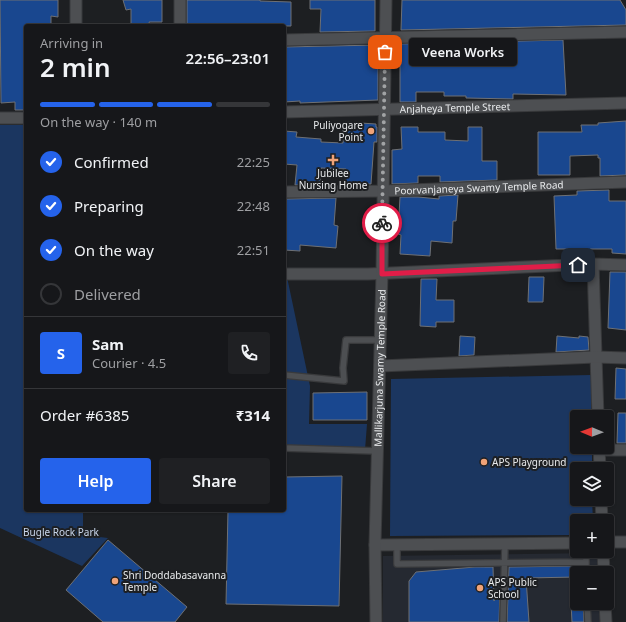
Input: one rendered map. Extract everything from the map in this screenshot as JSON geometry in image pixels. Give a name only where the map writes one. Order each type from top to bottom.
[{"type":"street","points":[[76,0],[76,24]]},
{"type":"street","points":[[180,0],[180,24]]},
{"type":"street","name":"Mallikarjuna Swamy Temple Road","points":[[376,622],[375,545],[381,340],[386,0]]},
{"type":"street","points":[[286,40],[626,32]]},
{"type":"street","name":"Anjaheya Temple Street","points":[[286,112],[626,104]]},
{"type":"street","points":[[0,118],[24,118]]},
{"type":"street","name":"Poorvanjaneya Swamy Temple Road","points":[[286,192],[383,191],[626,182]]},
{"type":"street","points":[[593,264],[598,410]]},
{"type":"street","points":[[286,274],[382,274],[593,264],[626,265]]},
{"type":"street","points":[[380,366],[596,357],[626,358]]},
{"type":"street","points":[[614,449],[626,450]]},
{"type":"street","points":[[614,542],[626,542]]},
{"type":"street","points":[[375,545],[570,543]]},
{"type":"street","points":[[605,610],[606,622]]},
{"type":"lane","points":[[286,375],[344,381],[343,368],[346,340],[381,340]]},
{"type":"lane","points":[[286,448],[377,451]]},
{"type":"lane","points":[[504,622],[505,543]]},
{"type":"lane","points":[[398,545],[397,564],[586,562]]},
{"type":"lane","points":[[586,558],[586,566]]},
{"type":"lane","points":[[588,610],[588,622]]},
{"type":"shaded area","name":"APS Public School","points":[[570,553],[570,558],[598,558],[599,566],[570,566],[570,610],[599,610],[600,622],[383,622],[383,556]]},
{"type":"green space","name":"Bugle Rock Park","points":[[0,125],[24,125],[24,512],[83,512],[83,535],[108,538],[82,566],[0,528]]},
{"type":"green space","points":[[286,277],[310,386],[309,424],[367,424],[365,450],[286,449]]},
{"type":"green space","points":[[591,375],[591,410],[570,410],[570,454],[592,454],[592,462],[570,462],[570,506],[592,506],[593,514],[570,514],[570,535],[390,536],[391,379]]},
{"type":"building","points":[[0,0],[58,0],[58,17],[51,16],[51,24],[24,24],[24,110],[15,110],[15,102],[1,103]]},
{"type":"building","points":[[123,0],[162,0],[162,22],[131,24],[131,9],[126,10]]},
{"type":"building","points":[[187,0],[260,0],[291,2],[291,26],[286,26],[286,24],[187,24]]},
{"type":"building","points":[[310,0],[375,0],[375,31],[320,32],[321,9],[310,9]]},
{"type":"building","points":[[402,0],[620,0],[626,10],[626,25],[401,30]]},
{"type":"building","points":[[563,40],[566,95],[513,94],[513,99],[466,98],[466,96],[444,96],[444,92],[416,92],[416,102],[400,102],[400,44]]},
{"type":"building","points":[[378,45],[378,100],[300,103],[300,101],[286,102],[286,47]]},
{"type":"building","points":[[626,121],[626,175],[600,176],[600,158],[598,158],[598,155],[570,156],[570,175],[538,175],[538,132],[582,132],[581,125],[598,125],[598,123]]},
{"type":"building","points":[[345,122],[376,124],[377,142],[374,142],[371,184],[345,184],[346,169],[321,168],[320,185],[295,185],[297,165],[286,164],[286,131],[297,132],[296,137],[321,139],[321,142],[343,143]]},
{"type":"building","points":[[401,127],[418,127],[418,132],[445,132],[445,140],[468,141],[468,127],[482,127],[482,161],[497,161],[497,180],[440,182],[440,176],[418,176],[418,183],[392,184],[392,150],[402,149]]},
{"type":"building","points":[[609,190],[609,201],[626,201],[626,254],[612,253],[612,249],[590,249],[590,252],[577,251],[577,249],[556,249],[554,196],[577,195],[577,191]]},
{"type":"building","points":[[458,195],[456,221],[453,221],[452,243],[431,241],[430,256],[400,254],[401,235],[398,234],[400,197],[439,199],[439,196]]},
{"type":"building","points":[[336,198],[334,225],[338,226],[336,248],[300,245],[300,251],[286,250],[286,199]]},
{"type":"building","points":[[610,272],[626,272],[626,330],[608,328]]},
{"type":"building","points":[[529,277],[544,277],[543,302],[528,302]]},
{"type":"building","points":[[421,279],[437,279],[436,300],[454,300],[454,322],[436,322],[436,327],[420,326]]},
{"type":"building","points":[[460,336],[475,337],[474,355],[459,356]]},
{"type":"building","points":[[557,336],[579,338],[579,336],[588,337],[589,350],[556,352]]},
{"type":"building","points":[[616,368],[626,369],[626,399],[615,399]]},
{"type":"building","points":[[367,392],[367,420],[313,420],[313,393]]},
{"type":"building","points":[[618,413],[626,413],[626,443],[617,443]]},
{"type":"building","points":[[342,476],[339,606],[226,604],[228,512],[286,512],[286,477]]},
{"type":"building","name":"Shri Doddabasavanna Temple","points":[[108,540],[187,607],[175,622],[103,622],[66,590]]},
{"type":"building","points":[[570,566],[570,577],[526,578],[529,622],[507,622],[509,567]]},
{"type":"building","points":[[493,567],[494,601],[500,588],[499,622],[409,622],[409,581],[416,572]]},
{"type":"building","points":[[571,610],[583,610],[584,622],[572,622]]},
{"type":"way so far","points":[[382,223],[385,52]]},
{"type":"place","name":"Veena Works","points":[[385,52]]},
{"type":"place","name":"Puliyogare Point","points":[[371,131]]},
{"type":"place","name":"Jubilee Nursing Home","points":[[333,160]]},
{"type":"place","name":"APS Playground","points":[[484,462]]},
{"type":"place","name":"Shri Doddabasavanna Temple","points":[[115,581]]},
{"type":"place","name":"APS Public School","points":[[480,588]]},
{"type":"route","points":[[382,223],[382,274],[578,265]]}]
